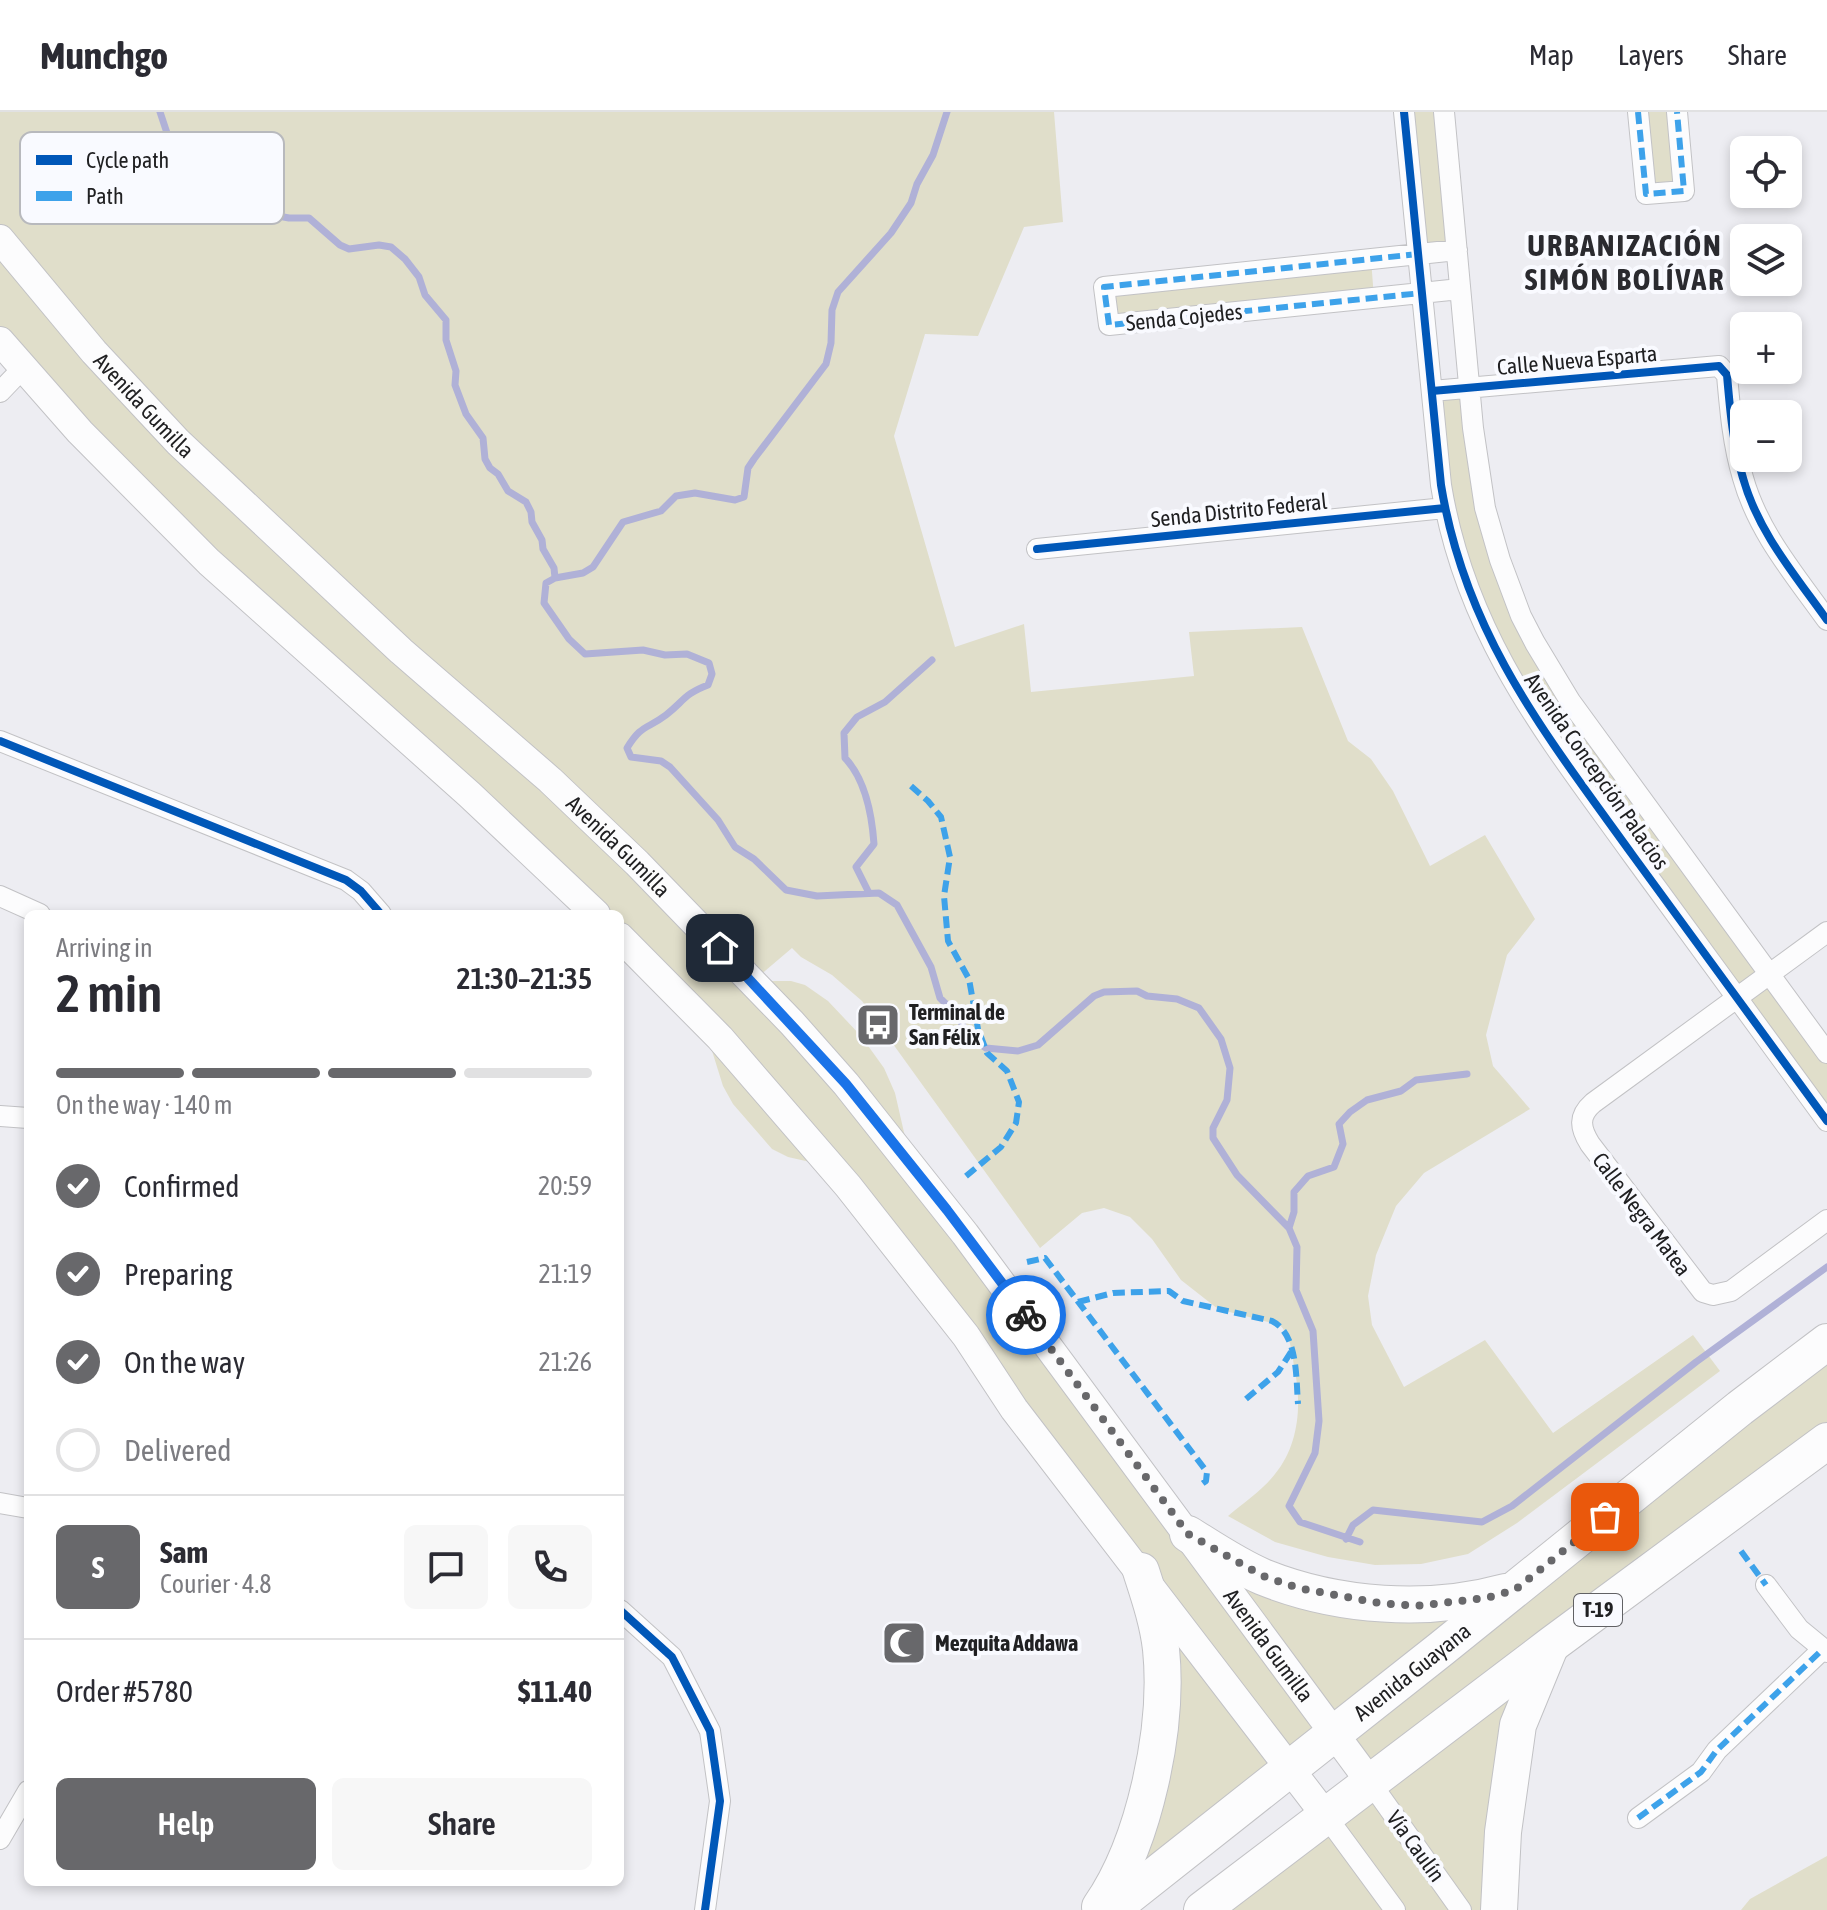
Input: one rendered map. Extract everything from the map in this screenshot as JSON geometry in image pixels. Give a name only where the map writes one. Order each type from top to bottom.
[{"type":"highway","name":"Avenida Guayana","points":[[1111,1910],[1827,1342]]},
{"type":"highway","name":"T-19","points":[[1202,1910],[1551,1645],[1827,1441]]},
{"type":"highway","points":[[1188,1534],[1263,1576],[1298,1588],[1379,1603],[1416,1606],[1460,1602],[1515,1590]]},
{"type":"highway","points":[[1098,1910],[1134,1844],[1147,1793],[1159,1721],[1163,1680],[1161,1646],[1141,1571]]},
{"type":"highway","points":[[1499,1910],[1503,1832],[1518,1725],[1551,1645]]},
{"type":"main road","name":"Avenida Gumilla","points":[[0,239],[85,342],[178,442],[401,651],[561,791],[637,863],[792,1023],[846,1084],[947,1210],[1370,1782]]},
{"type":"main road","points":[[0,341],[80,432],[209,562],[470,795],[587,910]]},
{"type":"main road","points":[[624,941],[720,1038],[840,1177],[966,1336],[1014,1409],[1326,1816]]},
{"type":"street","name":"Avenida Concepción Palacios","points":[[1404,112],[1445,508],[1474,603],[1497,655],[1525,704],[1827,1121]]},
{"type":"street","name":"Avenida Concepción Palacios","points":[[1444,112],[1477,461],[1491,530],[1512,592],[1535,643],[1570,701],[1827,1053]]},
{"type":"street","points":[[1638,112],[1646,194],[1684,191],[1677,112]]},
{"type":"street","name":"Senda Cojedes","points":[[1457,250],[1104,287],[1109,325],[1460,289]]},
{"type":"street","name":"Calle Nueva Esparta","points":[[1432,391],[1711,365],[1725,370],[1735,446],[1752,504],[1768,537],[1827,620]]},
{"type":"street","points":[[0,392],[23,368]]},
{"type":"street","name":"Senda Distrito Federal","points":[[1037,549],[1445,508]]},
{"type":"street","points":[[0,741],[346,880],[378,910]]},
{"type":"street","points":[[0,896],[31,910]]},
{"type":"street","points":[[1737,998],[1827,932]]},
{"type":"street","name":"Calle Negra Matea","points":[[1737,998],[1593,1103],[1585,1110],[1581,1125],[1590,1144],[1697,1287],[1713,1295],[1731,1291],[1827,1220]]},
{"type":"street","points":[[0,1116],[24,1118]]},
{"type":"street","points":[[0,1503],[24,1507]]},
{"type":"street","points":[[1638,1818],[1701,1772],[1717,1750],[1824,1651],[1799,1629],[1766,1585]]},
{"type":"street","points":[[624,1614],[672,1657],[710,1731],[720,1801],[705,1910]]},
{"type":"street","name":"Vía Caulín","points":[[1370,1782],[1461,1910]]},
{"type":"street","points":[[0,1839],[24,1798]]},
{"type":"street","points":[[1326,1816],[1395,1910]]},
{"type":"shaded area","points":[[0,112],[1054,112],[1063,222],[1024,227],[978,336],[925,334],[894,436],[955,647],[1024,624],[1031,692],[1194,676],[1189,632],[1302,627],[1348,741],[1371,759],[1393,791],[1430,866],[1485,835],[1535,919],[1507,955],[1486,1035],[1493,1066],[1530,1109],[1424,1173],[1396,1206],[1376,1255],[1368,1296],[1372,1325],[1404,1387],[1485,1340],[1553,1433],[1693,1335],[1720,1371],[1517,1523],[1468,1554],[1421,1564],[1375,1565],[1328,1557],[1275,1542],[1228,1516],[1270,1480],[1283,1463],[1293,1439],[1298,1412],[1297,1385],[1289,1341],[1280,1325],[1218,1309],[1181,1280],[1152,1239],[1130,1217],[1104,1208],[1082,1213],[1040,1248],[862,1001],[832,975],[801,957],[792,948],[753,981],[791,981],[805,985],[828,1001],[861,1036],[884,1068],[895,1093],[911,1163],[1188,1534],[1263,1576],[1486,1598],[1827,1342],[1827,1441],[1551,1645],[1499,1910],[1202,1910],[1369,1782],[1334,1734],[1111,1910],[1134,1844],[1154,1611],[832,1167],[788,1157],[772,1149],[733,1104],[723,1086],[703,1022],[624,941],[624,910],[592,910],[0,341]]},
{"type":"shaded area","points":[[1404,112],[1444,112],[1457,250],[1418,254]]},
{"type":"shaded area","points":[[1638,112],[1677,112],[1684,191],[1646,194]]},
{"type":"shaded area","points":[[1371,259],[1374,298],[1109,325],[1104,287]]},
{"type":"shaded area","points":[[1470,388],[1473,428],[1521,616],[1827,1053],[1827,1121],[1660,892],[1474,603],[1432,391]]},
{"type":"shaded area","points":[[1827,1856],[1827,1910],[1741,1910],[1750,1899]]},
{"type":"waterway","points":[[160,112],[167,132]]},
{"type":"waterway","points":[[947,112],[933,155],[917,184],[911,203],[891,233],[838,292],[832,310],[831,343],[826,364],[748,468],[744,497],[735,500],[695,493],[676,496],[661,511],[623,522],[593,567],[583,573],[555,578],[546,583],[544,603],[569,639],[585,654],[643,650],[665,655],[687,654],[709,663],[712,674],[708,685],[689,695],[641,731],[627,748],[631,757],[661,761],[670,767],[718,820],[735,847],[754,859],[786,890],[817,896],[879,893],[897,905],[931,967],[940,998],[958,1016],[968,1036],[986,1048],[1018,1051],[1038,1045],[1094,996],[1104,992],[1137,991],[1147,996],[1177,999],[1199,1008],[1221,1039],[1230,1068],[1227,1100],[1213,1128],[1213,1138],[1237,1175],[1289,1228],[1297,1247],[1296,1290],[1313,1331],[1319,1421],[1315,1453],[1289,1506],[1300,1522],[1360,1542]]},
{"type":"waterway","points":[[284,217],[309,218],[349,249],[379,245],[391,247],[419,277],[425,295],[446,320],[446,340],[456,371],[455,385],[466,414],[483,438],[485,459],[508,491],[526,502],[543,549],[554,568],[555,578]]},
{"type":"waterway","points":[[869,893],[856,867],[874,844],[871,822],[858,776],[845,758],[844,733],[857,717],[885,702],[932,660]]},
{"type":"waterway","points":[[1289,1228],[1294,1212],[1294,1192],[1308,1176],[1334,1167],[1343,1144],[1339,1124],[1350,1112],[1367,1100],[1401,1091],[1416,1080],[1467,1074]]},
{"type":"waterway","points":[[1346,1539],[1353,1525],[1373,1510],[1482,1522],[1512,1506],[1696,1362],[1827,1267]]},
{"type":"marked path","points":[[1638,112],[1646,194],[1684,191],[1677,112]]},
{"type":"marked path","points":[[1418,254],[1104,287],[1109,325],[1422,293]]},
{"type":"marked path","points":[[911,786],[941,817],[950,857],[944,896],[948,941],[969,979],[978,1029],[987,1053],[1007,1071],[1019,1102],[1016,1123],[1001,1147],[965,1177]]},
{"type":"marked path","points":[[1027,1262],[1045,1258],[1207,1472],[1206,1481],[1198,1487]]},
{"type":"marked path","points":[[1078,1302],[1113,1293],[1169,1291],[1183,1301],[1272,1321],[1287,1336],[1291,1346],[1298,1404]]},
{"type":"marked path","points":[[1246,1399],[1278,1372],[1291,1352]]},
{"type":"marked path","points":[[1741,1551],[1766,1585]]},
{"type":"marked path","points":[[1638,1818],[1701,1772],[1717,1750],[1822,1650]]},
{"type":"cycle path","points":[[1404,112],[1441,485],[1453,540],[1469,590],[1490,638],[1541,726],[1827,1121]]},
{"type":"cycle path","points":[[1432,391],[1719,366],[1727,375],[1734,440],[1758,517],[1827,620]]},
{"type":"cycle path","points":[[1037,549],[1445,508]]},
{"type":"cycle path","points":[[0,741],[346,880],[378,910]]},
{"type":"cycle path","points":[[624,1614],[672,1657],[710,1731],[720,1801],[705,1910]]},
{"type":"way so far","points":[[1026,1315],[1188,1534],[1233,1562],[1263,1576],[1298,1588],[1379,1603],[1416,1606],[1486,1598],[1515,1590],[1605,1517]]},
{"type":"place","name":"Terminal de San Félix","points":[[878,1025]]},
{"type":"place","name":"Mezquita Addawa","points":[[904,1643]]},
{"type":"district","name":"URBANIZACIÓN SIMÓN BOLÍVAR","points":[[1625,263]]},
{"type":"route","points":[[720,948],[846,1084],[1026,1315]]}]
